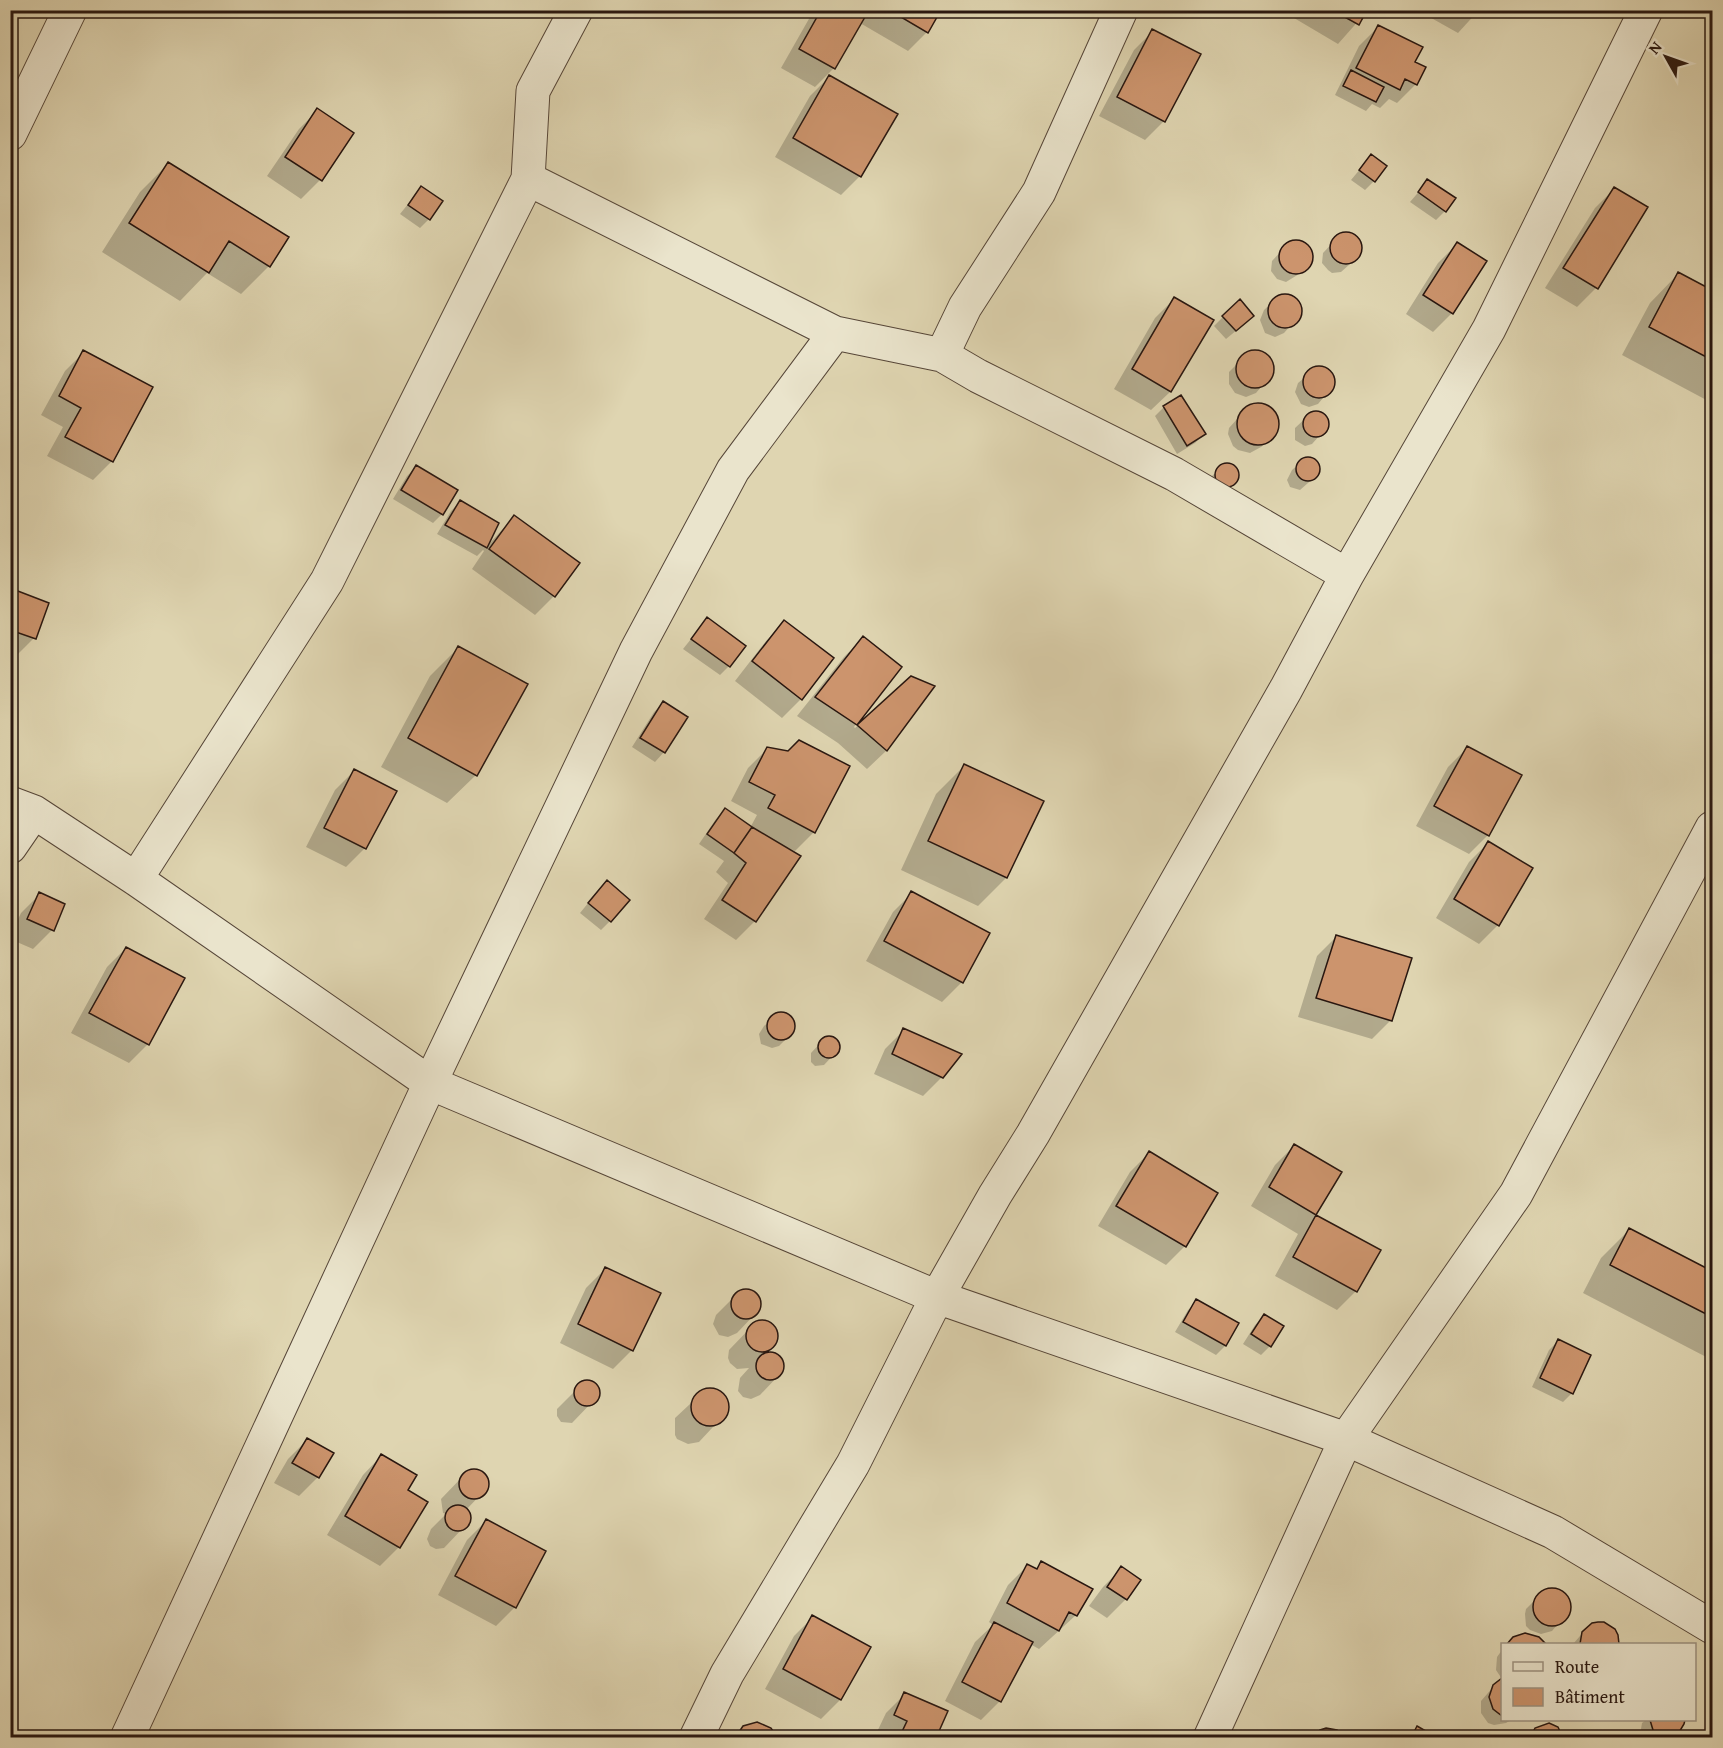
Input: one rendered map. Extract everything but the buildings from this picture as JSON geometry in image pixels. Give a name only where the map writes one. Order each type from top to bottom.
[{"type":"street","points":[[10,134],[70,10]]},
{"type":"street","points":[[136,879],[327,581],[528,178],[533,91],[576,10]]},
{"type":"street","points":[[942,355],[965,307],[1039,192],[1120,10]]},
{"type":"street","points":[[696,1737],[727,1674],[853,1464],[937,1297],[994,1195],[1033,1134],[1286,689],[1347,575],[1489,329],[1646,10]]},
{"type":"street","points":[[528,178],[835,333],[942,355],[988,381],[1174,474],[1347,575]]},
{"type":"street","points":[[127,1737],[430,1083],[636,651],[733,470],[835,333]]},
{"type":"street","points":[[10,847],[22,808],[136,879],[430,1083],[937,1297],[1346,1439],[1552,1532],[1713,1627]]},
{"type":"street","points":[[1210,1737],[1346,1439],[1516,1194],[1713,828]]}]
